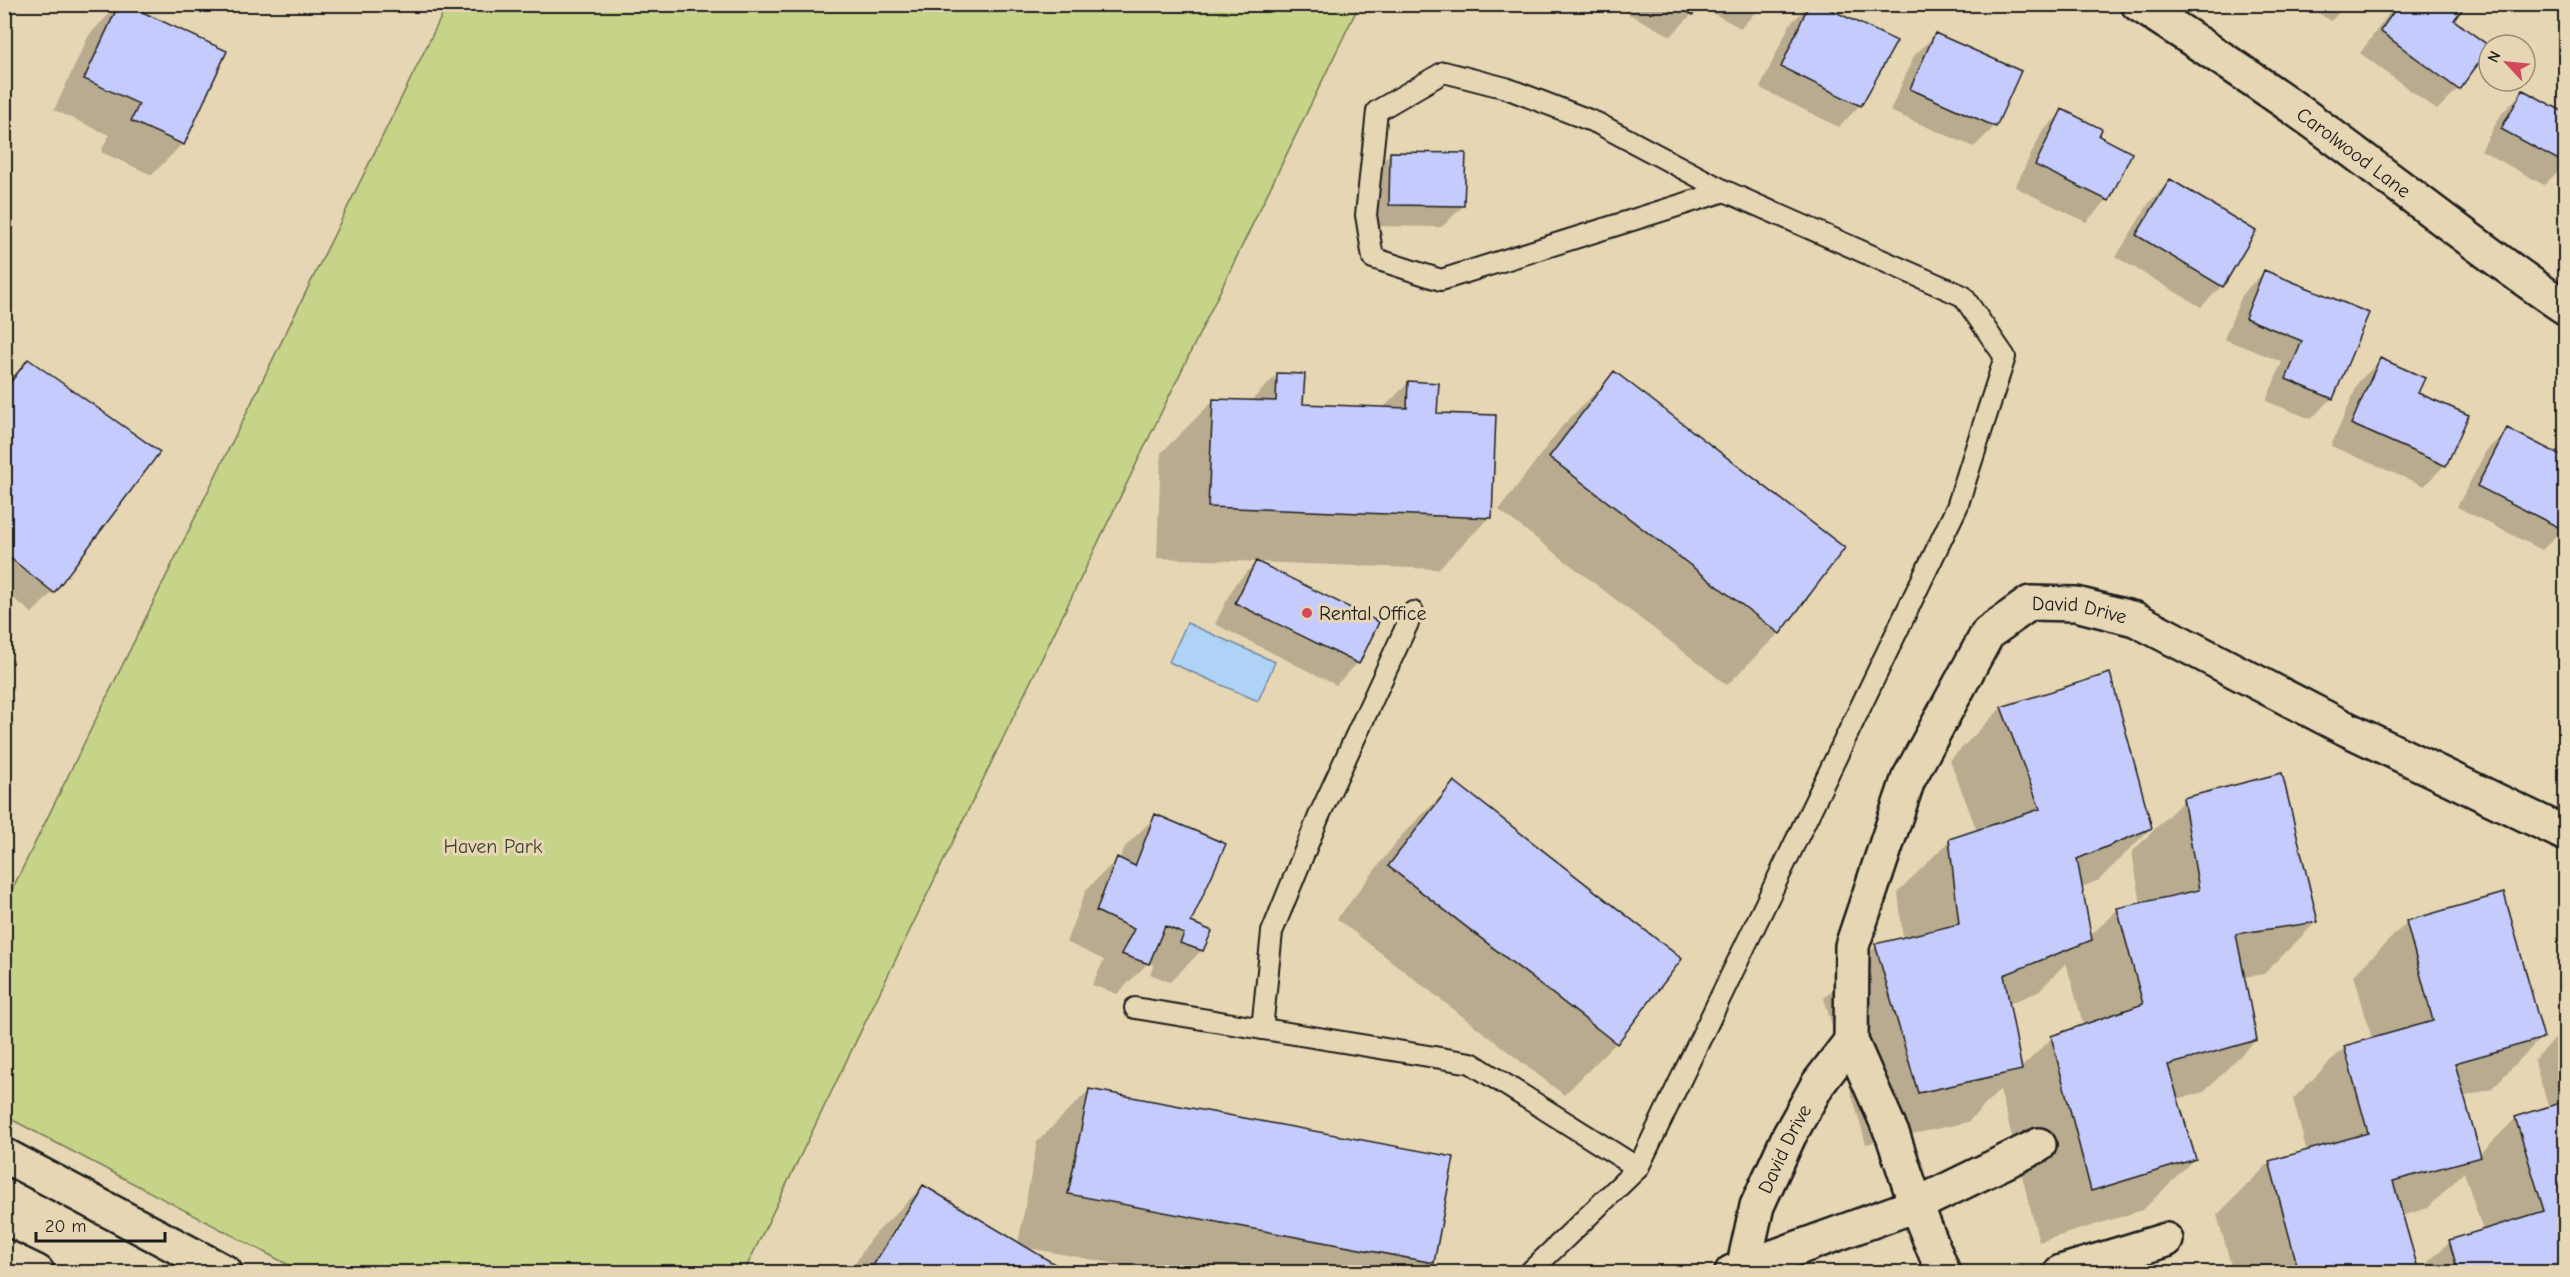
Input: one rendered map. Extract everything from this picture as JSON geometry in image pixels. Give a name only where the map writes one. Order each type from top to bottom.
[{"type":"street","name":"Carolwood Lane","points":[[2138,4],[2254,79],[2504,266],[2565,308]]},
{"type":"street","name":"David Drive","points":[[1916,1205],[1893,1136],[1851,1041],[1852,946],[1908,780],[1988,633],[2030,603],[2076,603],[2135,619],[2345,728],[2565,834]]},
{"type":"street","name":"David Drive","points":[[1737,1271],[1757,1206],[1789,1136],[1818,1083],[1851,1041]]},
{"type":"street","name":"David Drive","points":[[1737,1271],[1916,1205],[2039,1145]]},
{"type":"street","points":[[4,1155],[225,1272]]},
{"type":"street","points":[[1916,1205],[1943,1272]]},
{"type":"street","points":[[2061,1272],[2166,1240]]},
{"type":"street","points":[[4,1256],[38,1272]]},
{"type":"lane","points":[[1530,1272],[1638,1168],[1957,507],[2005,357],[1963,296],[1725,191],[1597,123],[1506,87],[1444,72],[1377,111],[1366,215],[1373,258],[1441,280],[1725,191]]},
{"type":"lane","points":[[1262,1029],[1272,932],[1319,816],[1413,612]]},
{"type":"lane","points":[[1135,1008],[1471,1063],[1638,1168]]},
{"type":"green space","name":"Haven Park","points":[[447,5],[1359,5],[744,1272],[302,1272],[5,1116],[5,904]]},
{"type":"water","points":[[1187,623],[1275,662],[1258,701],[1169,662]]},
{"type":"building","points":[[119,4],[125,4],[227,51],[184,145],[131,121],[139,104],[84,79]]},
{"type":"building","points":[[1672,4],[1698,4],[1693,15]]},
{"type":"building","points":[[1809,4],[1819,4],[1897,41],[1861,106],[1781,67]]},
{"type":"building","points":[[2399,4],[2466,4],[2454,20],[2477,37],[2477,65],[2459,90],[2380,31]]},
{"type":"building","points":[[1935,33],[2021,71],[1996,127],[1910,89]]},
{"type":"building","points":[[2521,93],[2529,93],[2566,113],[2566,164],[2501,129]]},
{"type":"building","points":[[2062,109],[2102,129],[2099,136],[2132,153],[2109,201],[2035,165]]},
{"type":"building","points":[[1390,152],[1466,153],[1464,206],[1389,205]]},
{"type":"building","points":[[2170,179],[2256,231],[2223,287],[2136,235]]},
{"type":"building","points":[[2264,270],[2369,313],[2333,399],[2286,379],[2302,341],[2245,318]]},
{"type":"building","points":[[2380,358],[2425,378],[2418,393],[2469,415],[2446,466],[2351,424]]},
{"type":"building","points":[[28,359],[160,452],[54,593],[4,553],[4,391]]},
{"type":"building","points":[[1614,371],[1845,548],[1780,634],[1549,457]]},
{"type":"building","points":[[1277,373],[1305,374],[1303,404],[1407,408],[1408,381],[1439,383],[1437,413],[1496,415],[1492,518],[1208,507],[1213,399],[1276,401]]},
{"type":"building","points":[[2507,428],[2566,458],[2564,530],[2477,486]]},
{"type":"building","name":"Rental Office","points":[[1256,561],[1379,622],[1359,664],[1235,603]]},
{"type":"building","points":[[2110,673],[2152,828],[2077,859],[2092,940],[2004,975],[2022,1070],[1918,1093],[1875,944],[1959,924],[1949,839],[2040,809],[2001,707]]},
{"type":"building","points":[[2282,773],[2318,922],[2236,934],[2257,1040],[2168,1065],[2196,1159],[2091,1191],[2051,1036],[2143,1004],[2117,908],[2199,890],[2183,798]]},
{"type":"building","points":[[1454,781],[1682,959],[1617,1044],[1388,866]]},
{"type":"building","points":[[1155,814],[1226,844],[1191,922],[1212,931],[1203,951],[1180,943],[1184,934],[1165,926],[1149,964],[1121,954],[1134,929],[1096,911],[1117,857],[1135,866]]},
{"type":"building","points":[[2504,893],[2544,1038],[2455,1063],[2481,1157],[2393,1181],[2419,1272],[2299,1272],[2269,1161],[2368,1133],[2344,1046],[2433,1021],[2406,921]]},
{"type":"building","points":[[1089,1089],[1454,1157],[1434,1263],[1068,1194]]},
{"type":"building","points":[[2566,1101],[2566,1272],[2458,1272],[2449,1240],[2544,1211],[2515,1117]]},
{"type":"building","points":[[923,1185],[1068,1272],[869,1272]]},
{"type":"place","name":"Rental Office","points":[[1307,613]]}]
